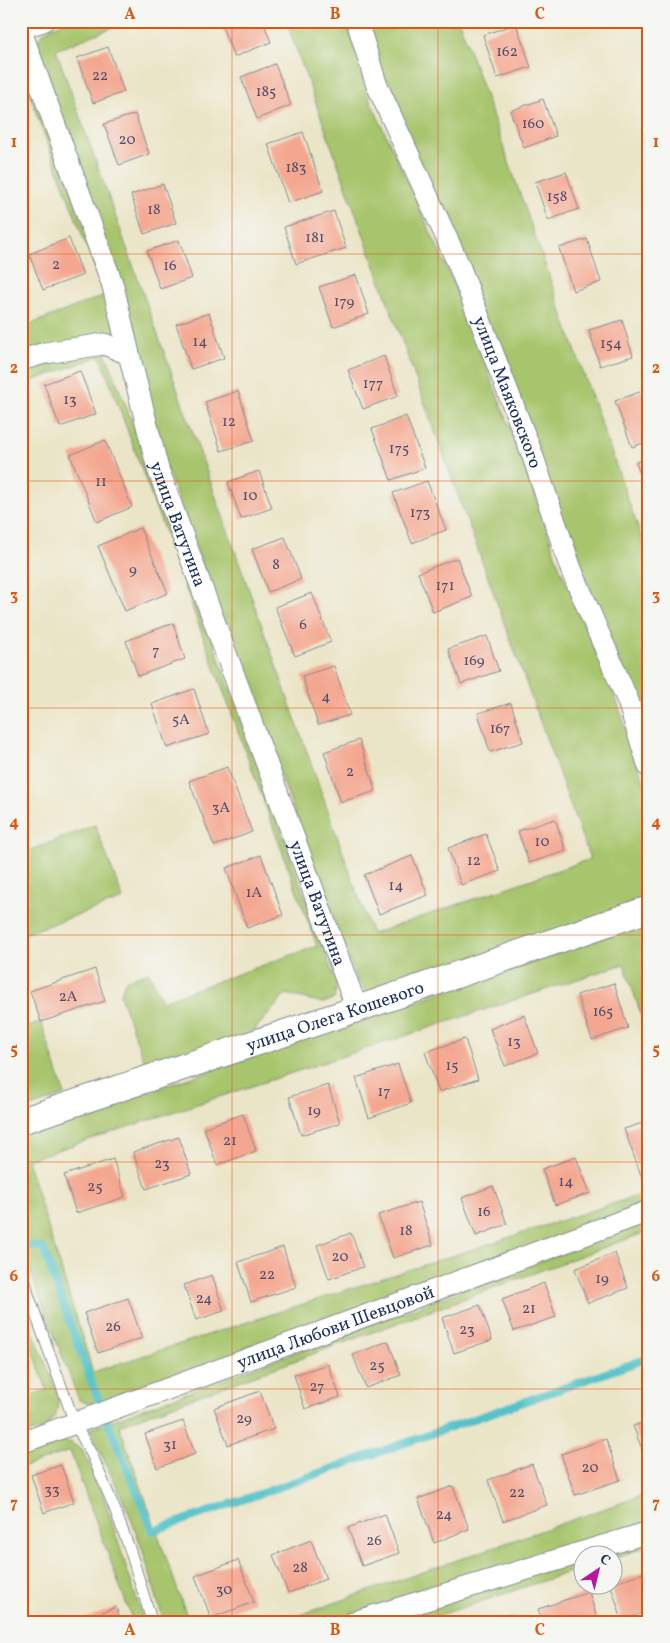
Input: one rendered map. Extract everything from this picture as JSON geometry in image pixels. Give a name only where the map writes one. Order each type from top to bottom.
[{"type":"street","points":[[21,29],[43,21]]},
{"type":"street","name":"улица Маяковского","points":[[357,21],[376,83],[458,263],[532,454],[571,569],[628,702],[649,767]]},
{"type":"street","name":"улица Ватутина","points":[[21,29],[113,286],[158,469],[358,1009]]},
{"type":"street","points":[[21,360],[45,353],[104,344],[129,354]]},
{"type":"street","name":"улица Олега Кошевого","points":[[21,1121],[358,1009],[649,908]]},
{"type":"street","name":"улица Любови Шевцовой","points":[[21,1443],[649,1211]]},
{"type":"street","points":[[354,1622],[649,1532]]},
{"type":"lane","points":[[21,1265],[29,1296],[75,1424],[92,1456],[130,1550],[152,1622]]},
{"type":"green space","points":[[69,21],[129,21],[56,50],[372,934],[590,859],[286,21],[347,21],[364,87],[447,268],[519,450],[560,568],[617,702],[649,797],[649,899],[368,994],[357,981],[167,470],[34,46],[48,29]]},
{"type":"green space","points":[[368,21],[459,21],[649,559],[649,734],[383,78]]},
{"type":"green space","points":[[21,52],[108,291],[117,337],[21,355],[21,328],[105,295],[21,73]]},
{"type":"green space","points":[[104,350],[151,470],[337,985],[334,999],[323,1003],[286,994],[252,1033],[147,1069],[120,995],[126,980],[149,972],[162,1001],[317,946],[100,356],[21,385],[21,366]]},
{"type":"green space","points":[[95,825],[123,899],[21,935],[21,854]]},
{"type":"green space","points":[[649,922],[649,1038],[624,964],[27,1160],[93,1372],[649,1192],[649,1203],[113,1402],[89,1404],[79,1400],[35,1285],[21,1235],[21,1135]]},
{"type":"green space","points":[[41,1022],[65,1095],[21,1110],[21,1030]]},
{"type":"green space","points":[[649,1221],[649,1231],[119,1425],[189,1622],[164,1622],[143,1551],[127,1508],[89,1429]]},
{"type":"green space","points":[[21,1296],[59,1397],[56,1415],[44,1429],[21,1436],[21,1398],[47,1390],[21,1317]]},
{"type":"green space","points":[[54,1442],[70,1442],[82,1450],[102,1492],[144,1622],[133,1622],[70,1451],[21,1468],[21,1453]]},
{"type":"green space","points":[[649,1493],[649,1525],[581,1546],[572,1546],[572,1549],[334,1622],[280,1622]]},
{"type":"green space","points":[[649,1539],[649,1546],[622,1555],[622,1548]]},
{"type":"green space","points":[[572,1562],[572,1571],[419,1622],[380,1622]]},
{"type":"building","points":[[220,21],[263,21],[271,42],[234,57]]},
{"type":"building","points":[[516,24],[531,67],[497,78],[483,35]]},
{"type":"building","points":[[108,47],[124,92],[93,103],[77,58]]},
{"type":"building","points":[[275,64],[291,105],[257,119],[241,77]]},
{"type":"building","points":[[543,99],[556,136],[524,148],[510,111]]},
{"type":"building","points":[[135,114],[149,154],[119,165],[104,124]]},
{"type":"building","points":[[303,132],[323,191],[288,203],[268,144]]},
{"type":"building","points":[[566,172],[579,209],[548,220],[535,182]]},
{"type":"building","points":[[163,184],[176,223],[144,234],[131,195]]},
{"type":"building","points":[[334,211],[346,248],[296,264],[284,227]]},
{"type":"building","points":[[69,238],[83,275],[43,290],[29,254]]},
{"type":"building","points":[[587,239],[601,282],[573,291],[559,248]]},
{"type":"building","points":[[179,240],[192,278],[160,289],[147,251]]},
{"type":"building","points":[[356,275],[369,314],[333,327],[319,287]]},
{"type":"building","points":[[209,313],[224,358],[191,369],[176,324]]},
{"type":"building","points":[[622,320],[633,356],[600,366],[589,330]]},
{"type":"building","points":[[384,356],[398,396],[363,409],[348,370]]},
{"type":"building","points":[[80,371],[96,414],[60,427],[44,384]]},
{"type":"building","points":[[648,389],[649,441],[632,447],[615,401]]},
{"type":"building","points":[[238,391],[254,441],[221,451],[205,402]]},
{"type":"building","points":[[406,416],[425,468],[391,480],[372,429]]},
{"type":"building","points":[[105,440],[132,507],[97,522],[70,455]]},
{"type":"building","points":[[649,458],[649,499],[648,499],[636,462]]},
{"type":"building","points":[[259,471],[272,508],[241,519],[228,482]]},
{"type":"building","points":[[427,481],[446,530],[412,543],[393,493]]},
{"type":"building","points":[[140,528],[168,593],[125,611],[98,546]]},
{"type":"building","points":[[285,537],[301,579],[268,592],[252,549]]},
{"type":"building","points":[[457,558],[472,597],[433,612],[418,573]]},
{"type":"building","points":[[312,593],[331,642],[295,656],[275,607]]},
{"type":"building","points":[[173,623],[185,659],[138,676],[126,641]]},
{"type":"building","points":[[487,636],[499,671],[461,684],[448,649]]},
{"type":"building","points":[[334,666],[350,715],[318,725],[302,676]]},
{"type":"building","points":[[194,689],[209,734],[167,748],[152,704]]},
{"type":"building","points":[[511,703],[523,742],[490,752],[478,713]]},
{"type":"building","points":[[359,740],[376,791],[341,802],[324,752]]},
{"type":"building","points":[[227,767],[252,832],[214,846],[189,781]]},
{"type":"building","points":[[555,819],[566,851],[529,863],[518,831]]},
{"type":"building","points":[[486,834],[500,871],[461,885],[448,848]]},
{"type":"building","points":[[261,855],[283,915],[247,928],[226,868]]},
{"type":"building","points":[[412,856],[428,895],[379,914],[364,875]]},
{"type":"building","points":[[95,969],[105,1001],[41,1022],[30,991]]},
{"type":"building","points":[[614,983],[628,1028],[592,1040],[577,995]]},
{"type":"building","points":[[524,1015],[538,1053],[505,1066],[490,1029]]},
{"type":"building","points":[[465,1039],[478,1079],[439,1092],[425,1052]]},
{"type":"building","points":[[398,1064],[411,1103],[369,1118],[356,1078]]},
{"type":"building","points":[[328,1085],[340,1123],[301,1135],[289,1097]]},
{"type":"building","points":[[243,1114],[256,1151],[217,1165],[204,1128]]},
{"type":"building","points":[[649,1121],[649,1176],[642,1178],[624,1129]]},
{"type":"building","points":[[179,1137],[191,1174],[146,1189],[133,1152]]},
{"type":"building","points":[[576,1157],[590,1193],[555,1205],[542,1169]]},
{"type":"building","points":[[113,1159],[125,1197],[76,1213],[64,1175]]},
{"type":"building","points":[[493,1186],[507,1224],[476,1236],[462,1198]]},
{"type":"building","points":[[419,1202],[433,1245],[393,1258],[378,1215]]},
{"type":"building","points":[[351,1233],[363,1267],[329,1279],[317,1245]]},
{"type":"building","points":[[283,1247],[296,1287],[251,1302],[238,1262]]},
{"type":"building","points":[[615,1253],[628,1288],[588,1303],[575,1269]]},
{"type":"building","points":[[212,1275],[224,1311],[196,1320],[184,1285]]},
{"type":"building","points":[[544,1283],[556,1317],[514,1331],[502,1299]]},
{"type":"building","points":[[128,1298],[142,1338],[98,1353],[84,1313]]},
{"type":"building","points":[[480,1305],[492,1340],[454,1353],[442,1318]]},
{"type":"building","points":[[388,1341],[401,1375],[366,1388],[353,1355]]},
{"type":"building","points":[[21,1360],[28,1376],[21,1379]]},
{"type":"building","points":[[328,1364],[340,1397],[305,1409],[294,1375]]},
{"type":"building","points":[[260,1391],[274,1429],[228,1445],[214,1408]]},
{"type":"building","points":[[183,1421],[195,1454],[157,1468],[145,1434]]},
{"type":"building","points":[[649,1421],[649,1467],[633,1426]]},
{"type":"building","points":[[606,1439],[620,1480],[575,1495],[561,1454]]},
{"type":"building","points":[[532,1464],[547,1505],[503,1521],[488,1480]]},
{"type":"building","points":[[61,1465],[74,1502],[44,1513],[31,1475]]},
{"type":"building","points":[[453,1486],[469,1529],[434,1543],[418,1499]]},
{"type":"building","points":[[385,1514],[399,1553],[362,1566],[348,1528]]},
{"type":"building","points":[[311,1540],[326,1579],[288,1593],[273,1555]]},
{"type":"building","points":[[238,1560],[254,1602],[211,1618],[195,1576]]},
{"type":"building","points":[[649,1571],[649,1611],[622,1620],[614,1596],[622,1596],[622,1580]]},
{"type":"building","points":[[577,1596],[590,1596],[598,1622],[543,1622],[538,1609]]},
{"type":"building","points":[[116,1607],[121,1622],[77,1622]]},
{"type":"building","points":[[514,1616],[516,1622],[498,1622],[498,1621]]},
{"type":"waterway","points":[[21,1245],[43,1248],[91,1381],[153,1531],[649,1358]]}]
